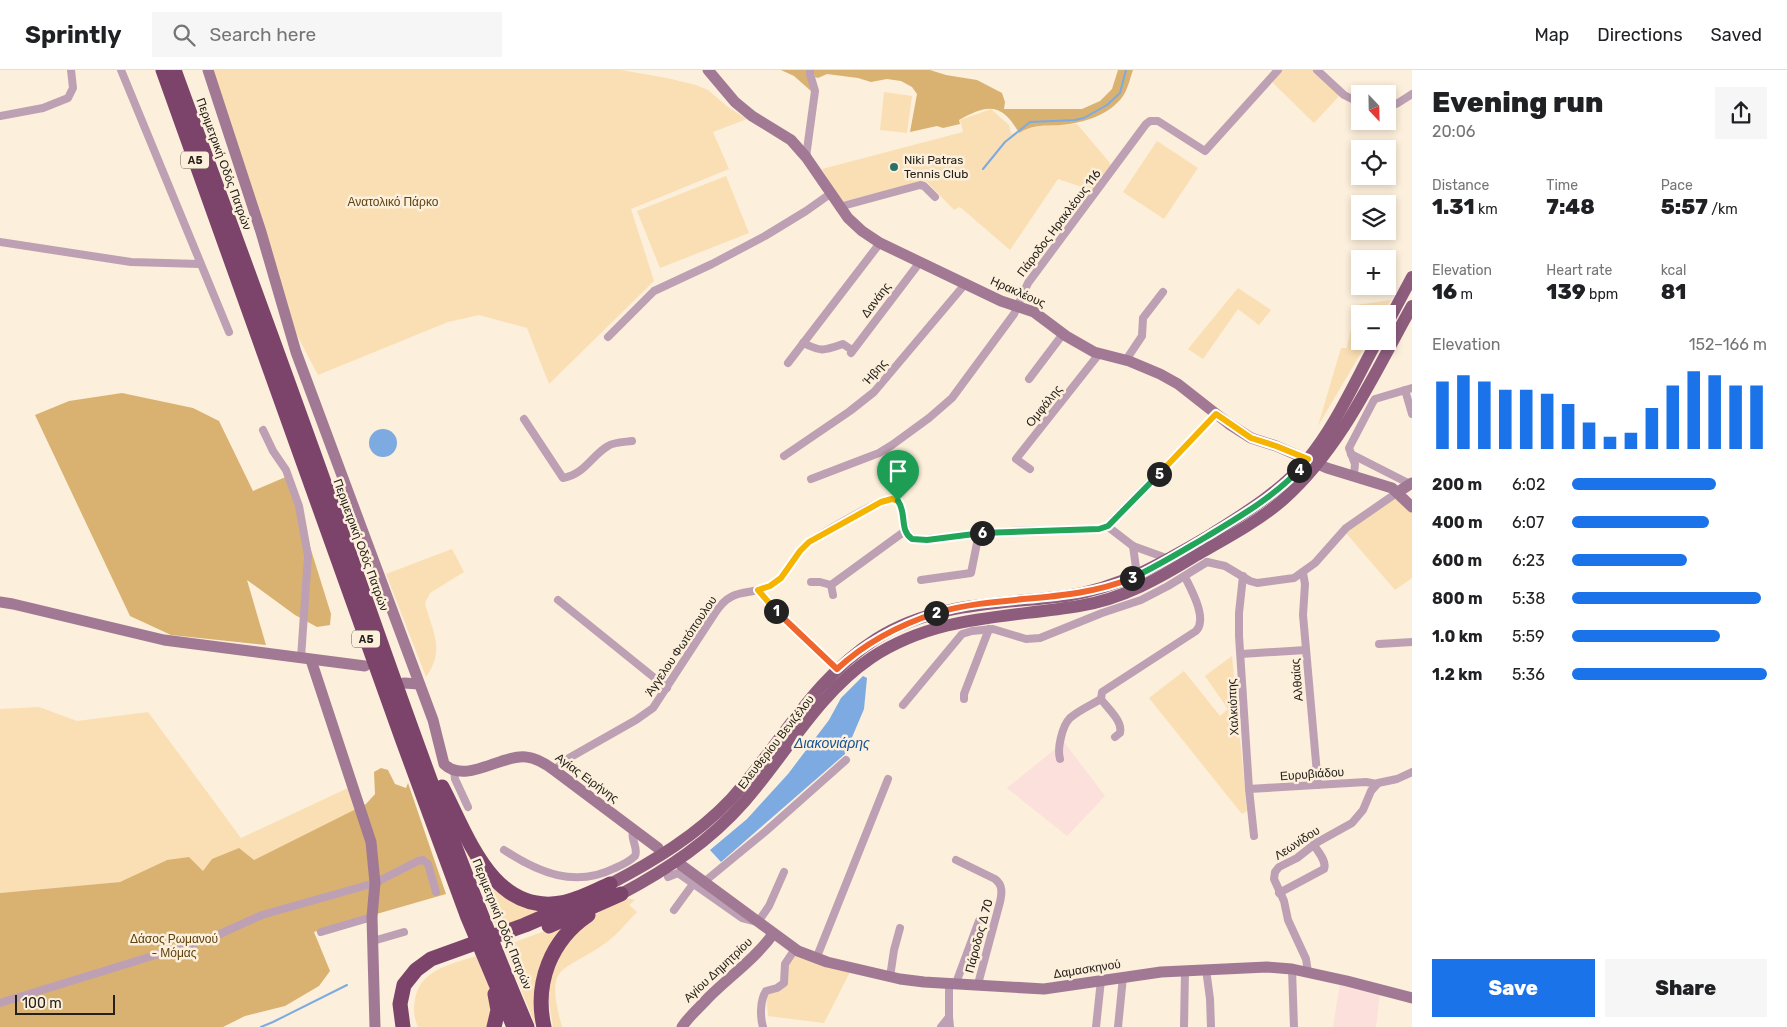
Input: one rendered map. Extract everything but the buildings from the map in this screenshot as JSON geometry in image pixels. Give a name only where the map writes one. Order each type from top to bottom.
[{"type":"highway","name":"Περιμετρική Οδός Πατρών","points":[[162,70],[368,646],[499,976],[514,1027]]},
{"type":"highway","name":"Περιμετρική Οδός Πατρών","points":[[174,70],[354,567],[474,912]]},
{"type":"highway","points":[[354,567],[428,757],[478,858],[492,878],[513,894],[544,904],[559,903],[616,889]]},
{"type":"highway","points":[[403,1027],[400,1004],[404,985],[416,970],[431,959],[616,889]]},
{"type":"highway","points":[[413,1027],[409,1008],[412,992],[415,985],[427,972],[451,961],[563,921],[616,889]]},
{"type":"highway","points":[[544,1027],[541,1006],[542,985],[555,950],[563,938],[579,922],[616,889]]},
{"type":"highway","name":"Περιμετρική Οδός Πατρών","points":[[499,976],[527,1027]]},
{"type":"highway","points":[[494,1027],[498,1007],[493,987],[499,976]]},
{"type":"main road","points":[[1396,307],[1412,277]]},
{"type":"main road","name":"Ελευθερίου Βενιζέλου","points":[[616,889],[710,819],[736,792],[813,694],[837,669],[884,634],[938,612],[983,604],[1076,594],[1105,588],[1137,576],[1169,559],[1261,503],[1313,462],[1338,437],[1412,306]]},
{"type":"main road","name":"Ελευθερίου Βενιζέλου","points":[[616,889],[662,870],[694,850],[714,833],[745,801],[824,701],[848,676],[870,659],[893,645],[921,633],[950,624],[1081,606],[1111,599],[1203,558],[1276,505],[1297,486],[1313,462],[1372,350]]},
{"type":"street","points":[[0,116],[43,108],[68,98],[73,88],[72,70]]},
{"type":"street","points":[[121,70],[229,332]]},
{"type":"street","points":[[208,70],[261,232],[296,352],[434,725],[444,764],[454,769],[455,779],[468,807]]},
{"type":"street","name":"Ηρακλέους","points":[[708,70],[735,102],[752,116],[790,140],[806,157],[838,207],[857,228],[880,243],[1001,301],[1038,314],[1063,334],[1099,354],[1126,360],[1174,381],[1216,414],[1251,438],[1276,446],[1313,462],[1392,488],[1412,506]]},
{"type":"street","points":[[806,157],[815,91],[810,70]]},
{"type":"street","name":"Πάροδος Ηρακλέους 116","points":[[811,479],[879,453],[929,418],[960,389],[1014,314],[1028,283],[1146,124],[1150,121],[1158,121],[1205,151],[1278,70]]},
{"type":"street","points":[[1317,70],[1344,95],[1351,98]]},
{"type":"street","points":[[1396,104],[1412,94]]},
{"type":"street","points":[[838,207],[920,185],[924,186],[935,197]]},
{"type":"street","points":[[608,337],[654,291],[766,236],[830,194]]},
{"type":"street","points":[[0,242],[131,262],[200,264]]},
{"type":"street","points":[[788,363],[880,243]]},
{"type":"street","name":"Δανάης","points":[[803,344],[818,350],[824,350],[843,344],[852,351],[920,262]]},
{"type":"street","name":"Ήβης","points":[[784,456],[850,411],[874,392],[966,283]]},
{"type":"street","points":[[1126,360],[1142,336],[1143,318],[1163,292]]},
{"type":"street","points":[[1029,379],[1063,334]]},
{"type":"street","name":"Ομφάλης","points":[[1030,469],[1016,459],[1099,354]]},
{"type":"street","points":[[1354,475],[1355,464],[1350,448],[1376,399],[1409,389],[1412,414]]},
{"type":"street","points":[[831,585],[905,531],[909,537],[917,540],[979,533],[1099,529],[1108,526],[1216,414]]},
{"type":"street","points":[[524,419],[563,478],[572,477],[583,470],[609,445],[632,441]]},
{"type":"street","points":[[263,430],[273,451],[286,470],[299,506],[308,556],[306,659],[371,842],[375,883],[372,917],[375,1027]]},
{"type":"street","points":[[1351,454],[1411,484]]},
{"type":"street","points":[[903,705],[942,660],[960,635],[988,629],[1002,630],[1026,639],[1040,638],[1102,613],[1141,600],[1185,577],[1203,558],[1225,566],[1257,583],[1288,580],[1303,574],[1328,550],[1346,528],[1411,484]]},
{"type":"street","name":"Άγγελου Φωτόπουλου","points":[[554,770],[569,758],[649,711],[667,688],[722,603],[733,595],[770,586],[781,578],[800,551],[809,542],[884,500],[892,499],[900,503],[905,531]]},
{"type":"street","points":[[1108,526],[1132,546],[1169,559]]},
{"type":"street","points":[[921,580],[971,573],[979,533]]},
{"type":"street","points":[[1132,546],[1137,576]]},
{"type":"street","name":"Αλθαίας","points":[[1303,574],[1305,584],[1302,614],[1318,785]]},
{"type":"street","name":"Χαλκιόπης","points":[[1243,576],[1239,613],[1249,789],[1254,836]]},
{"type":"street","points":[[1115,737],[1121,732],[1120,726],[1101,699],[1101,694],[1106,688],[1199,628],[1200,620],[1194,594],[1185,577]]},
{"type":"street","points":[[812,582],[831,585]]},
{"type":"street","points":[[831,585],[833,595]]},
{"type":"street","points":[[758,590],[769,604],[837,669]]},
{"type":"street","points":[[558,600],[667,688]]},
{"type":"street","points":[[0,602],[164,640],[365,666]]},
{"type":"street","points":[[964,699],[964,694],[988,629]]},
{"type":"street","points":[[1379,644],[1412,642]]},
{"type":"street","points":[[1241,654],[1306,650]]},
{"type":"street","points":[[404,683],[419,684]]},
{"type":"street","points":[[1060,759],[1058,746],[1068,720],[1101,699]]},
{"type":"street","name":"Αγίας Ειρήνης","points":[[454,769],[472,771],[506,760],[524,757],[540,761],[658,848]]},
{"type":"street","points":[[674,910],[698,883],[759,836],[846,760]]},
{"type":"street","points":[[1377,784],[1397,779],[1412,772]]},
{"type":"street","points":[[816,958],[888,779]]},
{"type":"street","name":"Ευρυβιάδου","points":[[1249,789],[1366,782],[1377,784]]},
{"type":"street","name":"Λεωνίδου","points":[[1308,972],[1306,959],[1288,920],[1284,902],[1279,893],[1274,877],[1276,870],[1314,845],[1344,829],[1355,820],[1363,810],[1371,791],[1377,784]]},
{"type":"street","points":[[504,850],[523,863],[553,874],[580,878],[594,877],[611,870],[635,856],[637,851],[632,834],[634,829]]},
{"type":"street","points":[[1279,893],[1324,869],[1323,860],[1314,845]]},
{"type":"street","points":[[0,1002],[211,938],[262,915],[375,883],[418,861],[423,860],[428,864],[436,892]]},
{"type":"street","name":"Πάροδος Δ 70","points":[[956,860],[995,879],[1000,884],[1002,890],[978,984]]},
{"type":"street","points":[[681,865],[698,883]]},
{"type":"street","points":[[758,922],[769,906],[784,872]]},
{"type":"street","points":[[668,877],[678,873],[698,883],[773,934]]},
{"type":"street","points":[[320,932],[372,917]]},
{"type":"street","points":[[950,1027],[949,1017],[953,983],[979,921]]},
{"type":"street","points":[[890,977],[900,928]]},
{"type":"street","points":[[373,942],[404,932]]},
{"type":"street","name":"Δαμασκηνού","points":[[773,934],[795,949],[816,958],[858,970],[919,982],[1044,989],[1123,976],[1186,970],[1268,966],[1308,972],[1367,985],[1412,998]]},
{"type":"street","name":"Αγίου Δημητρίου","points":[[682,1027],[687,1019],[716,989],[757,954],[773,934]]},
{"type":"street","points":[[763,1027],[761,1020],[763,994],[784,983],[785,964],[795,949]]},
{"type":"street","points":[[1206,969],[1211,1027]]},
{"type":"street","points":[[1292,969],[1294,1027]]},
{"type":"street","points":[[1184,1027],[1186,970]]},
{"type":"street","points":[[1118,1027],[1123,976]]},
{"type":"street","points":[[1096,1027],[1101,980]]},
{"type":"street","points":[[940,1027],[949,1017]]},
{"type":"shaded area","points":[[1064,742],[1105,796],[1067,836],[1007,788]]},
{"type":"shaded area","points":[[1340,983],[1380,993],[1376,1027],[1333,1027]]},
{"type":"green space","name":"Ανατολικό Πάρκο","points":[[213,70],[621,70],[696,85],[708,90],[728,107],[747,119],[713,132],[729,169],[631,209],[654,281],[549,384],[527,328],[479,315],[448,322],[318,375],[289,320]]},
{"type":"green space","points":[[781,70],[808,70],[811,91],[794,76]]},
{"type":"green space","points":[[813,70],[930,70],[946,75],[977,80],[1002,93],[1005,102],[1004,109],[1082,109],[1100,101],[1112,89],[1118,70],[1133,70],[1123,96],[1118,103],[1103,113],[1087,120],[1061,125],[1034,127],[1019,133],[1006,116],[1000,111],[993,109],[978,111],[969,115],[959,120],[960,124],[943,128],[937,126],[910,132],[917,94],[912,87],[901,81],[887,79],[871,82],[858,78],[827,74],[818,78],[815,77]]},
{"type":"green space","points":[[1280,70],[1314,70],[1341,94],[1314,123],[1270,80]]},
{"type":"green space","points":[[884,92],[912,96],[907,133],[880,130]]},
{"type":"green space","points":[[991,109],[1009,125],[1011,134],[1019,133],[1030,126],[1077,124],[1110,163],[1111,167],[1094,191],[1058,179],[1010,250],[960,207],[954,210],[926,181],[841,202],[822,169],[963,132],[960,120]]},
{"type":"green space","points":[[1157,141],[1198,168],[1164,219],[1123,192]]},
{"type":"green space","points":[[726,176],[749,233],[660,268],[637,211]]},
{"type":"green space","points":[[1238,288],[1271,310],[1259,325],[1238,309],[1203,359],[1188,349]]},
{"type":"green space","points":[[1391,300],[1388,305],[1356,305]]},
{"type":"green space","points":[[1351,329],[1351,350],[1363,350],[1318,426],[1341,348],[1347,348]]},
{"type":"green space","points":[[122,393],[193,408],[219,421],[253,491],[288,476],[331,614],[330,625],[317,627],[295,615],[247,580],[266,645],[171,635],[130,616],[35,415],[69,401]]},
{"type":"green space","points":[[1397,498],[1412,511],[1412,578],[1395,590],[1346,533],[1353,525]]},
{"type":"green space","points":[[452,549],[464,572],[430,593],[425,603],[436,640],[435,658],[426,677],[386,574]]},
{"type":"green space","points":[[1232,656],[1247,811],[1242,814],[1149,698],[1184,671],[1220,716],[1228,709],[1205,676]]},
{"type":"green space","points":[[39,707],[77,721],[148,712],[241,838],[350,787],[357,809],[254,860],[202,871],[167,860],[120,882],[0,893],[0,709]]},
{"type":"green space","name":"Δάσος Ρωμανού - Μόμας","points":[[381,768],[388,770],[395,784],[406,788],[408,783],[446,894],[314,932],[330,971],[319,986],[285,1006],[245,1016],[223,1027],[0,1027],[0,893],[120,882],[167,860],[189,857],[203,871],[212,859],[239,848],[254,860],[366,804],[375,794],[374,772]]},
{"type":"green space","points":[[453,819],[483,875],[552,907],[498,932]]},
{"type":"green space","points":[[627,898],[635,900],[629,905],[637,912],[611,939],[568,966],[556,979],[555,990],[562,1027],[553,1027],[549,1003],[549,984],[563,947],[593,916],[616,901]]},
{"type":"green space","points":[[564,924],[559,935],[540,1027],[536,1027],[504,946]]},
{"type":"green space","points":[[797,953],[850,972],[824,1023],[768,1016],[766,995],[777,990]]},
{"type":"green space","points":[[476,956],[493,996],[489,1027],[418,1027],[414,1014],[414,1003],[423,982],[438,970]]},
{"type":"water","points":[[383,429],[393,433],[397,443],[393,453],[383,457],[373,453],[369,443],[373,433]]},
{"type":"water","name":"Διακονιάρης","points":[[863,676],[867,678],[864,709],[845,754],[721,862],[710,850],[747,819],[788,774],[829,720],[841,698]]},
{"type":"waterway","points":[[983,169],[1005,142],[1030,122],[1075,120],[1084,118],[1107,105],[1120,93],[1126,70]]},
{"type":"waterway","name":"Διακονιάρης","points":[[261,1027],[347,985]]},
{"type":"place","name":"Niki Patras Tennis Club","points":[[894,167]]},
{"type":"route","points":[[1216,414],[1251,438],[1308,459],[1284,484],[1261,503],[1169,559],[1131,578],[1105,588],[1076,594],[983,604],[938,612],[884,634],[837,669],[769,604],[758,590],[770,586],[781,578],[800,551],[813,539],[881,502],[892,499],[898,501],[901,505],[905,531],[912,539],[917,540],[1010,531],[1099,529],[1108,526],[1216,414]]}]
